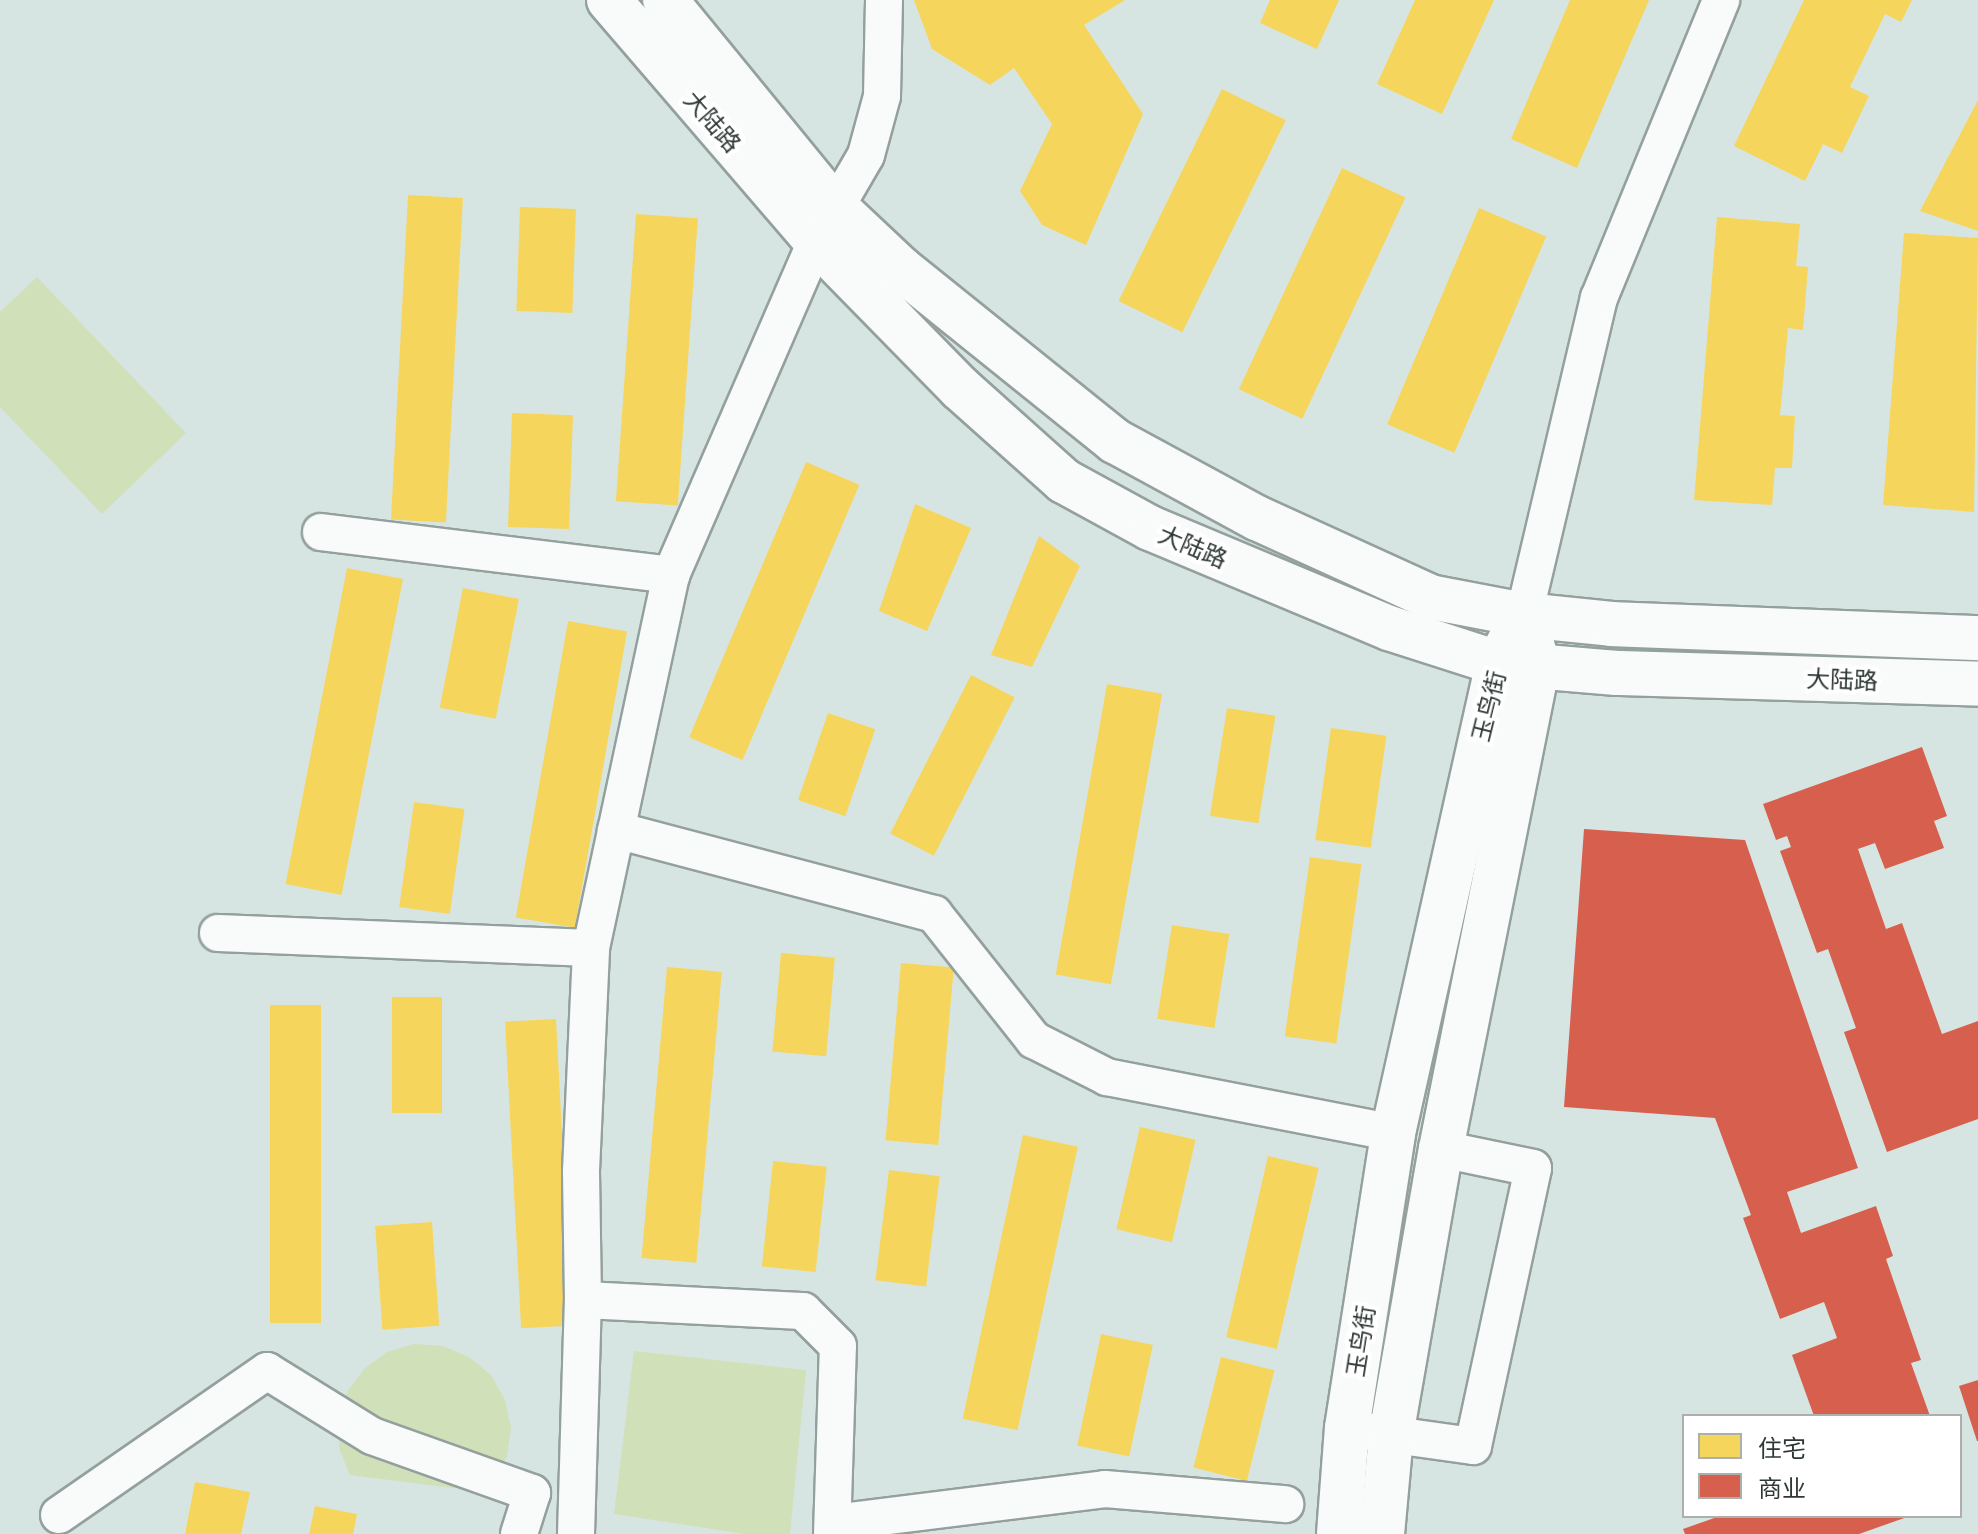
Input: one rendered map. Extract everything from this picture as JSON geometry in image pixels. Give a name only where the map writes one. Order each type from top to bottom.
[{"type":"main road","name":"大陆路","points":[[609,0],[824,223],[901,269],[1115,441],[1257,518],[1430,597],[1524,615],[1612,624],[1978,638]]},
{"type":"main road","name":"大陆路","points":[[665,0],[824,223],[960,388],[1064,481],[1150,528],[1389,628],[1518,664],[1617,673],[1978,684]]},
{"type":"main road","name":"玉鸟街","points":[[1382,1534],[1391,1435],[1441,1149],[1524,615]]},
{"type":"main road","name":"玉鸟街","points":[[1339,1534],[1347,1428],[1393,1133],[1518,664]]},
{"type":"street","points":[[576,1534],[583,1300],[581,1171],[591,948],[671,575],[824,223],[866,155],[882,96],[884,0]]},
{"type":"street","points":[[1524,615],[1599,298],[1721,0]]},
{"type":"street","points":[[321,532],[671,575]]},
{"type":"street","points":[[616,830],[934,914],[1034,1040],[1107,1077],[1370,1128]]},
{"type":"street","points":[[218,933],[591,948]]},
{"type":"street","points":[[1347,1428],[1473,1446],[1533,1168],[1441,1149]]},
{"type":"street","points":[[583,1300],[803,1311],[838,1346],[832,1528],[1105,1489],[1285,1504]]},
{"type":"street","points":[[59,1515],[267,1371],[372,1436],[532,1493],[519,1534]]},
{"type":"green space","points":[[37,277],[186,433],[102,514],[0,407],[0,312]]},
{"type":"green space","points":[[414,1344],[443,1346],[469,1357],[491,1375],[505,1400],[511,1428],[507,1456],[494,1482],[452,1488],[350,1475],[339,1448],[339,1420],[347,1392],[364,1369],[387,1352]]},
{"type":"green space","points":[[634,1351],[806,1370],[790,1534],[745,1534],[614,1514]]},
{"type":"building: 住宅","points":[[914,0],[1125,0],[1084,25],[1143,114],[1086,245],[1042,225],[1020,191],[1052,124],[1014,68],[990,85],[932,49]]},
{"type":"building: 住宅","points":[[1270,0],[1339,0],[1317,49],[1260,23]]},
{"type":"building: 住宅","points":[[1415,0],[1494,0],[1442,114],[1377,84]]},
{"type":"building: 住宅","points":[[1570,0],[1649,0],[1577,168],[1511,139]]},
{"type":"building: 住宅","points":[[1804,0],[1912,0],[1901,22],[1885,14],[1850,87],[1869,96],[1842,153],[1823,144],[1805,181],[1734,146]]},
{"type":"building: 住宅","points":[[1222,89],[1286,120],[1182,332],[1119,301]]},
{"type":"building: 住宅","points":[[1978,100],[1978,231],[1920,211]]},
{"type":"building: 住宅","points":[[1342,168],[1405,198],[1302,419],[1239,389]]},
{"type":"building: 住宅","points":[[408,195],[463,198],[446,522],[391,520]]},
{"type":"building: 住宅","points":[[520,207],[576,209],[572,313],[516,311]]},
{"type":"building: 住宅","points":[[1479,208],[1546,237],[1454,453],[1387,424]]},
{"type":"building: 住宅","points":[[636,214],[698,218],[678,506],[616,501]]},
{"type":"building: 住宅","points":[[1717,217],[1800,224],[1796,266],[1808,267],[1803,330],[1788,328],[1780,415],[1795,416],[1792,468],[1775,468],[1772,505],[1694,500]]},
{"type":"building: 住宅","points":[[1904,233],[1978,238],[1974,512],[1883,505]]},
{"type":"building: 住宅","points":[[512,413],[573,415],[569,529],[508,527]]},
{"type":"building: 住宅","points":[[806,462],[859,485],[743,760],[689,737]]},
{"type":"building: 住宅","points":[[915,504],[971,528],[927,631],[879,611]]},
{"type":"building: 住宅","points":[[1039,536],[1080,566],[1032,667],[991,655]]},
{"type":"building: 住宅","points":[[347,568],[403,579],[342,895],[286,884]]},
{"type":"building: 住宅","points":[[463,588],[519,599],[496,719],[440,708]]},
{"type":"building: 住宅","points":[[568,621],[627,631],[575,928],[516,917]]},
{"type":"building: 住宅","points":[[971,675],[1015,697],[934,856],[890,834]]},
{"type":"building: 住宅","points":[[1107,684],[1162,694],[1111,984],[1056,975]]},
{"type":"building: 住宅","points":[[1227,708],[1275,716],[1258,823],[1210,816]]},
{"type":"building: 住宅","points":[[828,713],[875,729],[845,816],[798,800]]},
{"type":"building: 住宅","points":[[1331,728],[1386,736],[1371,848],[1315,840]]},
{"type":"building: 住宅","points":[[414,802],[465,809],[450,914],[399,907]]},
{"type":"building: 住宅","points":[[1310,857],[1361,864],[1336,1043],[1285,1036]]},
{"type":"building: 住宅","points":[[1172,925],[1229,934],[1214,1028],[1157,1019]]},
{"type":"building: 住宅","points":[[781,953],[835,958],[826,1056],[772,1052]]},
{"type":"building: 住宅","points":[[901,963],[954,968],[938,1145],[885,1140]]},
{"type":"building: 住宅","points":[[667,967],[722,972],[696,1263],[642,1258]]},
{"type":"building: 住宅","points":[[392,997],[442,997],[442,1113],[392,1113]]},
{"type":"building: 住宅","points":[[270,1005],[321,1005],[321,1323],[270,1323]]},
{"type":"building: 住宅","points":[[556,1019],[572,1326],[521,1328],[505,1022]]},
{"type":"building: 住宅","points":[[1140,1127],[1196,1140],[1172,1242],[1116,1229]]},
{"type":"building: 住宅","points":[[1023,1135],[1078,1147],[1017,1430],[963,1419]]},
{"type":"building: 住宅","points":[[1268,1156],[1319,1168],[1277,1349],[1226,1337]]},
{"type":"building: 住宅","points":[[773,1161],[827,1167],[816,1272],[762,1266]]},
{"type":"building: 住宅","points":[[889,1170],[940,1176],[926,1286],[875,1280]]},
{"type":"building: 住宅","points":[[432,1222],[439,1326],[382,1330],[375,1226]]},
{"type":"building: 住宅","points":[[1101,1334],[1153,1345],[1129,1457],[1077,1446]]},
{"type":"building: 住宅","points":[[1221,1357],[1274,1370],[1247,1481],[1193,1468]]},
{"type":"building: 住宅","points":[[195,1482],[250,1492],[241,1534],[185,1534]]},
{"type":"building: 住宅","points":[[315,1506],[357,1514],[353,1534],[309,1534]]},
{"type":"building: 商业","points":[[1922,747],[1947,816],[1934,821],[1944,848],[1885,869],[1875,843],[1858,849],[1886,929],[1902,923],[1942,1034],[1978,1021],[1978,1119],[1887,1152],[1844,1032],[1856,1028],[1828,949],[1817,953],[1780,851],[1791,847],[1787,836],[1776,840],[1763,804]]},
{"type":"building: 商业","points":[[1584,829],[1745,840],[1858,1168],[1787,1192],[1801,1233],[1876,1206],[1893,1256],[1886,1259],[1921,1360],[1911,1363],[1929,1414],[1813,1414],[1792,1355],[1837,1338],[1824,1302],[1780,1319],[1743,1218],[1751,1215],[1715,1118],[1564,1107]]},
{"type":"building: 商业","points":[[1978,1380],[1978,1441],[1977,1441],[1959,1386]]},
{"type":"building: 商业","points":[[1714,1518],[1904,1518],[1859,1534],[1685,1534],[1683,1529]]}]
